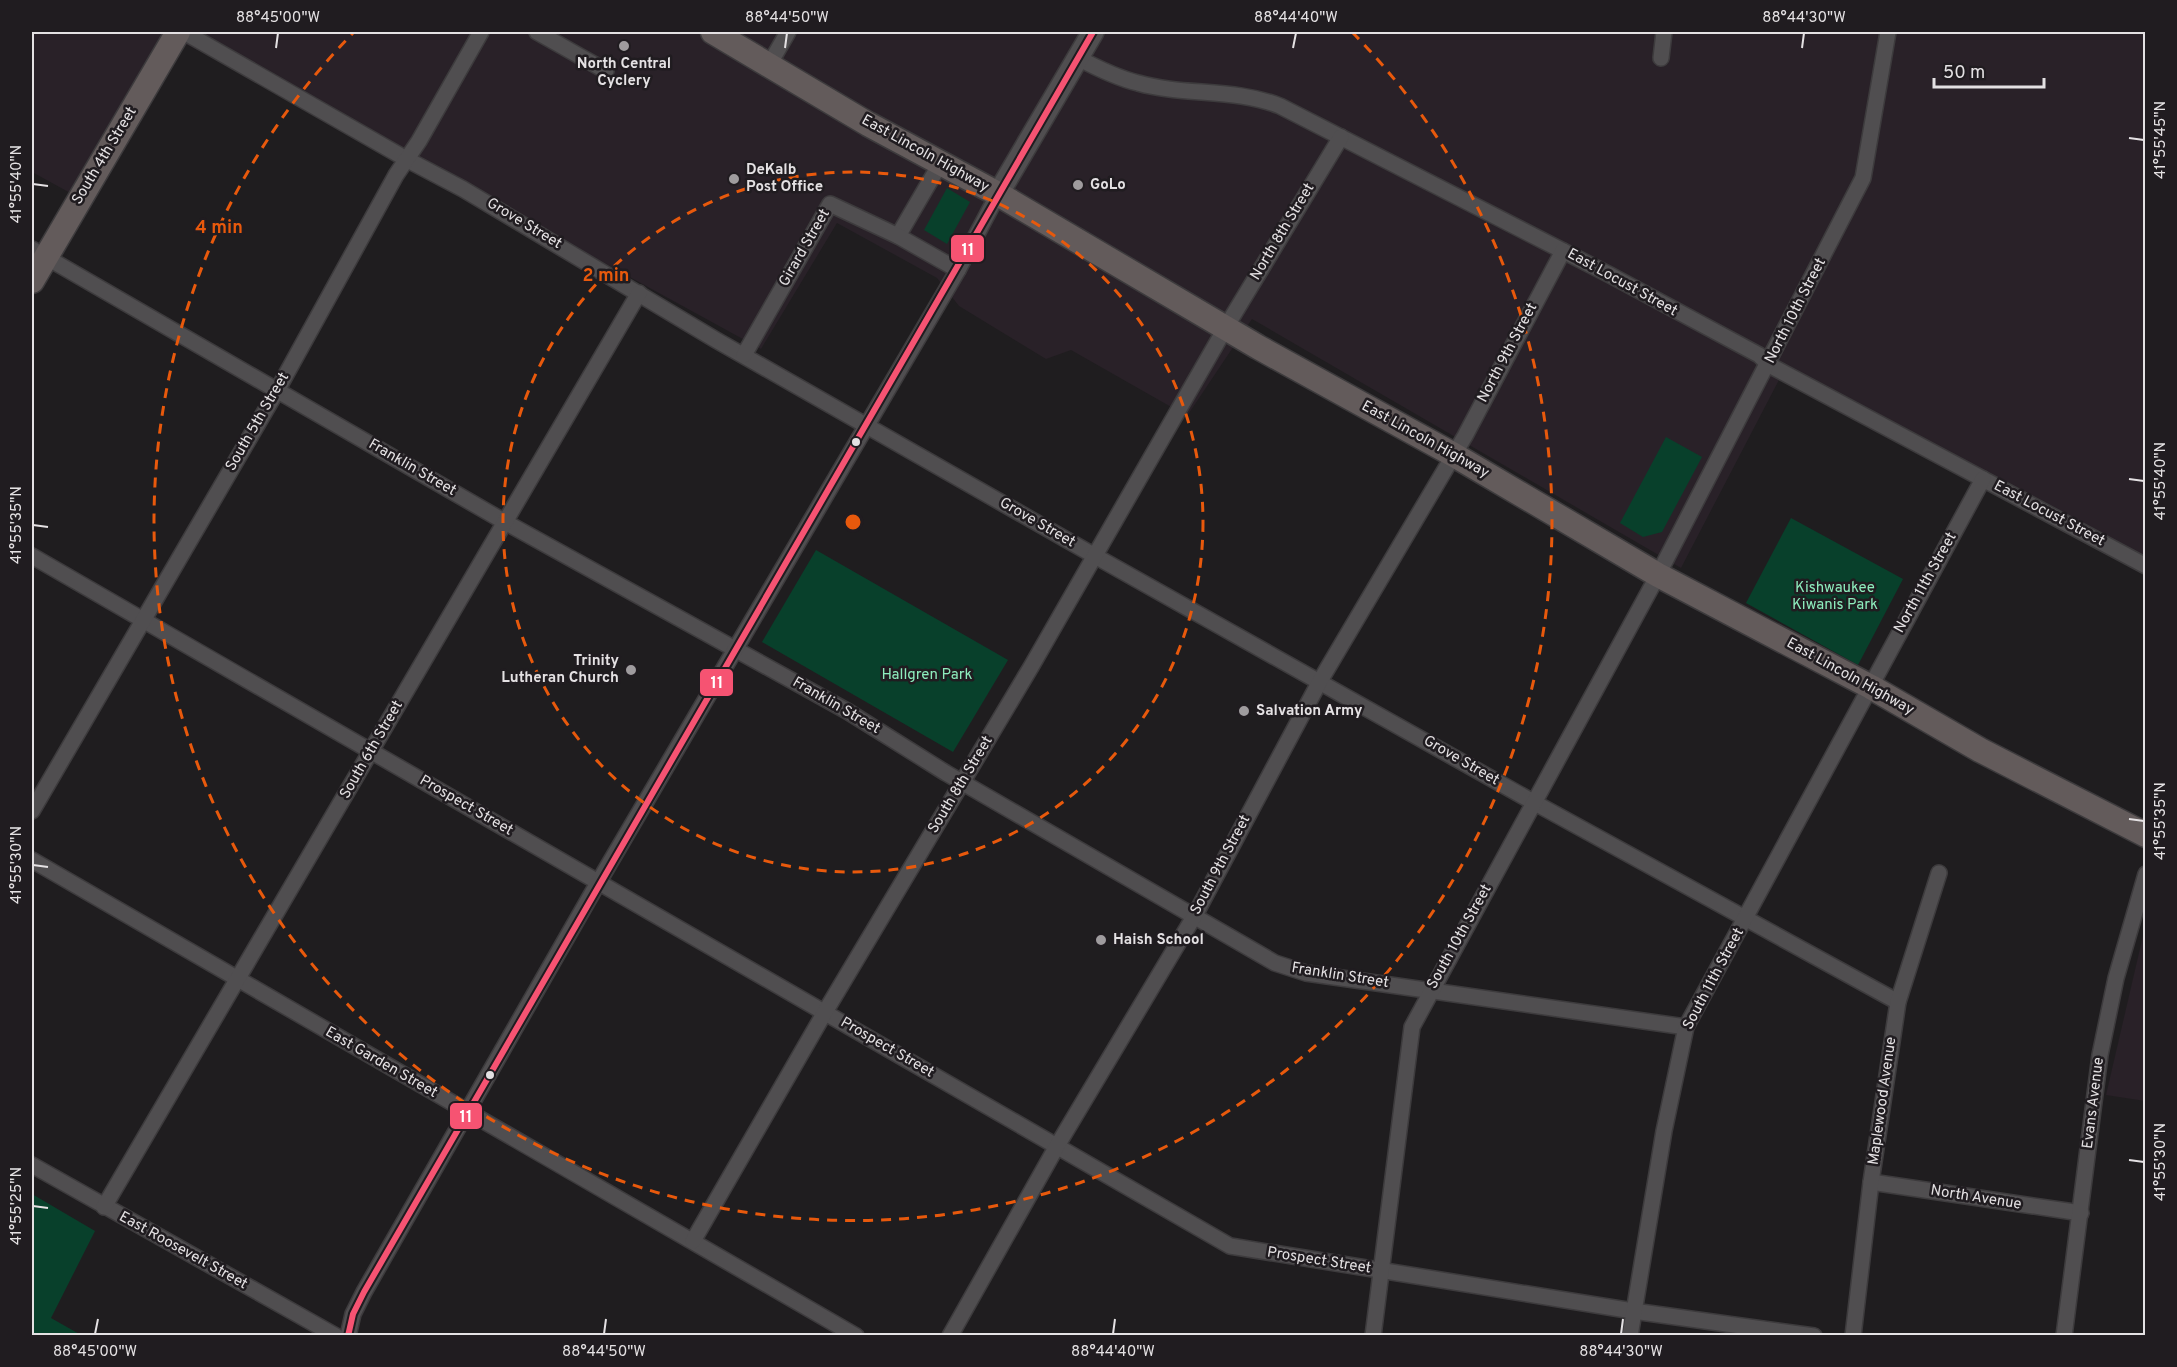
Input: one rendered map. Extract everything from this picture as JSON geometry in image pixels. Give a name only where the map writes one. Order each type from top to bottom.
[{"type":"main road","name":"South 4th Street","points":[[32,281],[39,253],[178,32]]},
{"type":"main road","name":"East Lincoln Highway","points":[[713,32],[940,164],[998,194],[1226,327],[1454,455],[1658,575],[1871,687],[1980,750],[2145,835]]},
{"type":"street","name":"Grove Street","points":[[184,32],[463,189],[744,355],[1095,556],[1535,804],[1898,1002]]},
{"type":"street","name":"South 5th Street","points":[[32,811],[278,389],[396,175],[408,160],[481,32]]},
{"type":"street","points":[[537,32],[606,71]]},
{"type":"street","points":[[769,65],[788,32]]},
{"type":"street","points":[[348,1335],[353,1314],[364,1292],[598,883],[958,270],[998,194],[1093,32]]},
{"type":"street","points":[[1661,58],[1664,32]]},
{"type":"street","name":"North 10th Street","points":[[1658,575],[1769,365],[1863,178],[1888,32]]},
{"type":"street","name":"East Locust Street","points":[[1078,58],[1101,70],[1139,84],[1245,96],[1268,101],[1563,251],[1759,355],[1769,365],[2145,566]]},
{"type":"street","name":"North 8th Street","points":[[1226,327],[1341,137]]},
{"type":"street","points":[[898,236],[940,164]]},
{"type":"street","name":"Girard Street","points":[[744,355],[830,204],[898,236],[958,270]]},
{"type":"street","name":"North 9th Street","points":[[1454,455],[1563,251]]},
{"type":"street","name":"Franklin Street","points":[[39,253],[505,522],[736,649],[1194,915],[1261,957],[1290,969],[1686,1027]]},
{"type":"street","name":"South 6th Street","points":[[104,1207],[639,293]]},
{"type":"street","name":"South 8th Street","points":[[693,1241],[825,1012],[964,782],[1226,327]]},
{"type":"street","name":"South 9th Street","points":[[950,1335],[1057,1146],[1194,915],[1320,681],[1454,455]]},
{"type":"street","name":"North 11th Street","points":[[1871,687],[1983,479]]},
{"type":"street","name":"Prospect Street","points":[[32,556],[1230,1246],[1633,1311],[1814,1335]]},
{"type":"street","name":"South 10th Street","points":[[1372,1335],[1412,1027],[1658,575]]},
{"type":"street","name":"South 11th Street","points":[[1630,1335],[1664,1131],[1686,1027],[1871,687]]},
{"type":"street","name":"East Garden Street","points":[[32,860],[467,1113],[856,1335]]},
{"type":"street","name":"Maplewood Avenue","points":[[1853,1335],[1898,1002],[1939,873]]},
{"type":"street","name":"Evans Avenue","points":[[2064,1335],[2100,1056],[2116,978],[2145,874]]},
{"type":"street","name":"East Roosevelt Street","points":[[32,1165],[336,1335]]},
{"type":"street","name":"North Avenue","points":[[1872,1182],[2081,1214]]},
{"type":"shaded area","points":[[32,32],[2145,32],[2145,571],[1780,378],[1681,568],[1252,319],[1187,416],[1071,350],[1046,359],[959,306],[937,278],[837,223],[761,349],[442,174],[166,34],[74,195],[32,172]]},
{"type":"shaded area","points":[[2145,927],[2146,1101],[2106,1095]]},
{"type":"green space","points":[[947,188],[970,202],[947,244],[924,230]]},
{"type":"green space","points":[[1666,437],[1702,457],[1662,532],[1643,537],[1620,523]]},
{"type":"green space","name":"Kishwaukee Kiwanis Park","points":[[1791,518],[1903,579],[1858,665],[1746,603]]},
{"type":"green space","name":"Hallgren Park","points":[[816,550],[1008,660],[953,752],[762,642]]},
{"type":"green space","points":[[32,1194],[95,1231],[51,1318],[81,1335],[32,1335]]},
{"type":"transit line","name":"11","points":[[348,1336],[353,1314],[364,1292],[1093,32]]},
{"type":"place","name":"North Central Cyclery","points":[[624,46]]},
{"type":"place","name":"DeKalb Post Office","points":[[734,179]]},
{"type":"place","name":"GoLo","points":[[1078,185]]},
{"type":"place","name":"Trinity Lutheran Church","points":[[631,670]]},
{"type":"place","name":"Salvation Army","points":[[1244,711]]},
{"type":"place","name":"Haish School","points":[[1101,940]]}]
